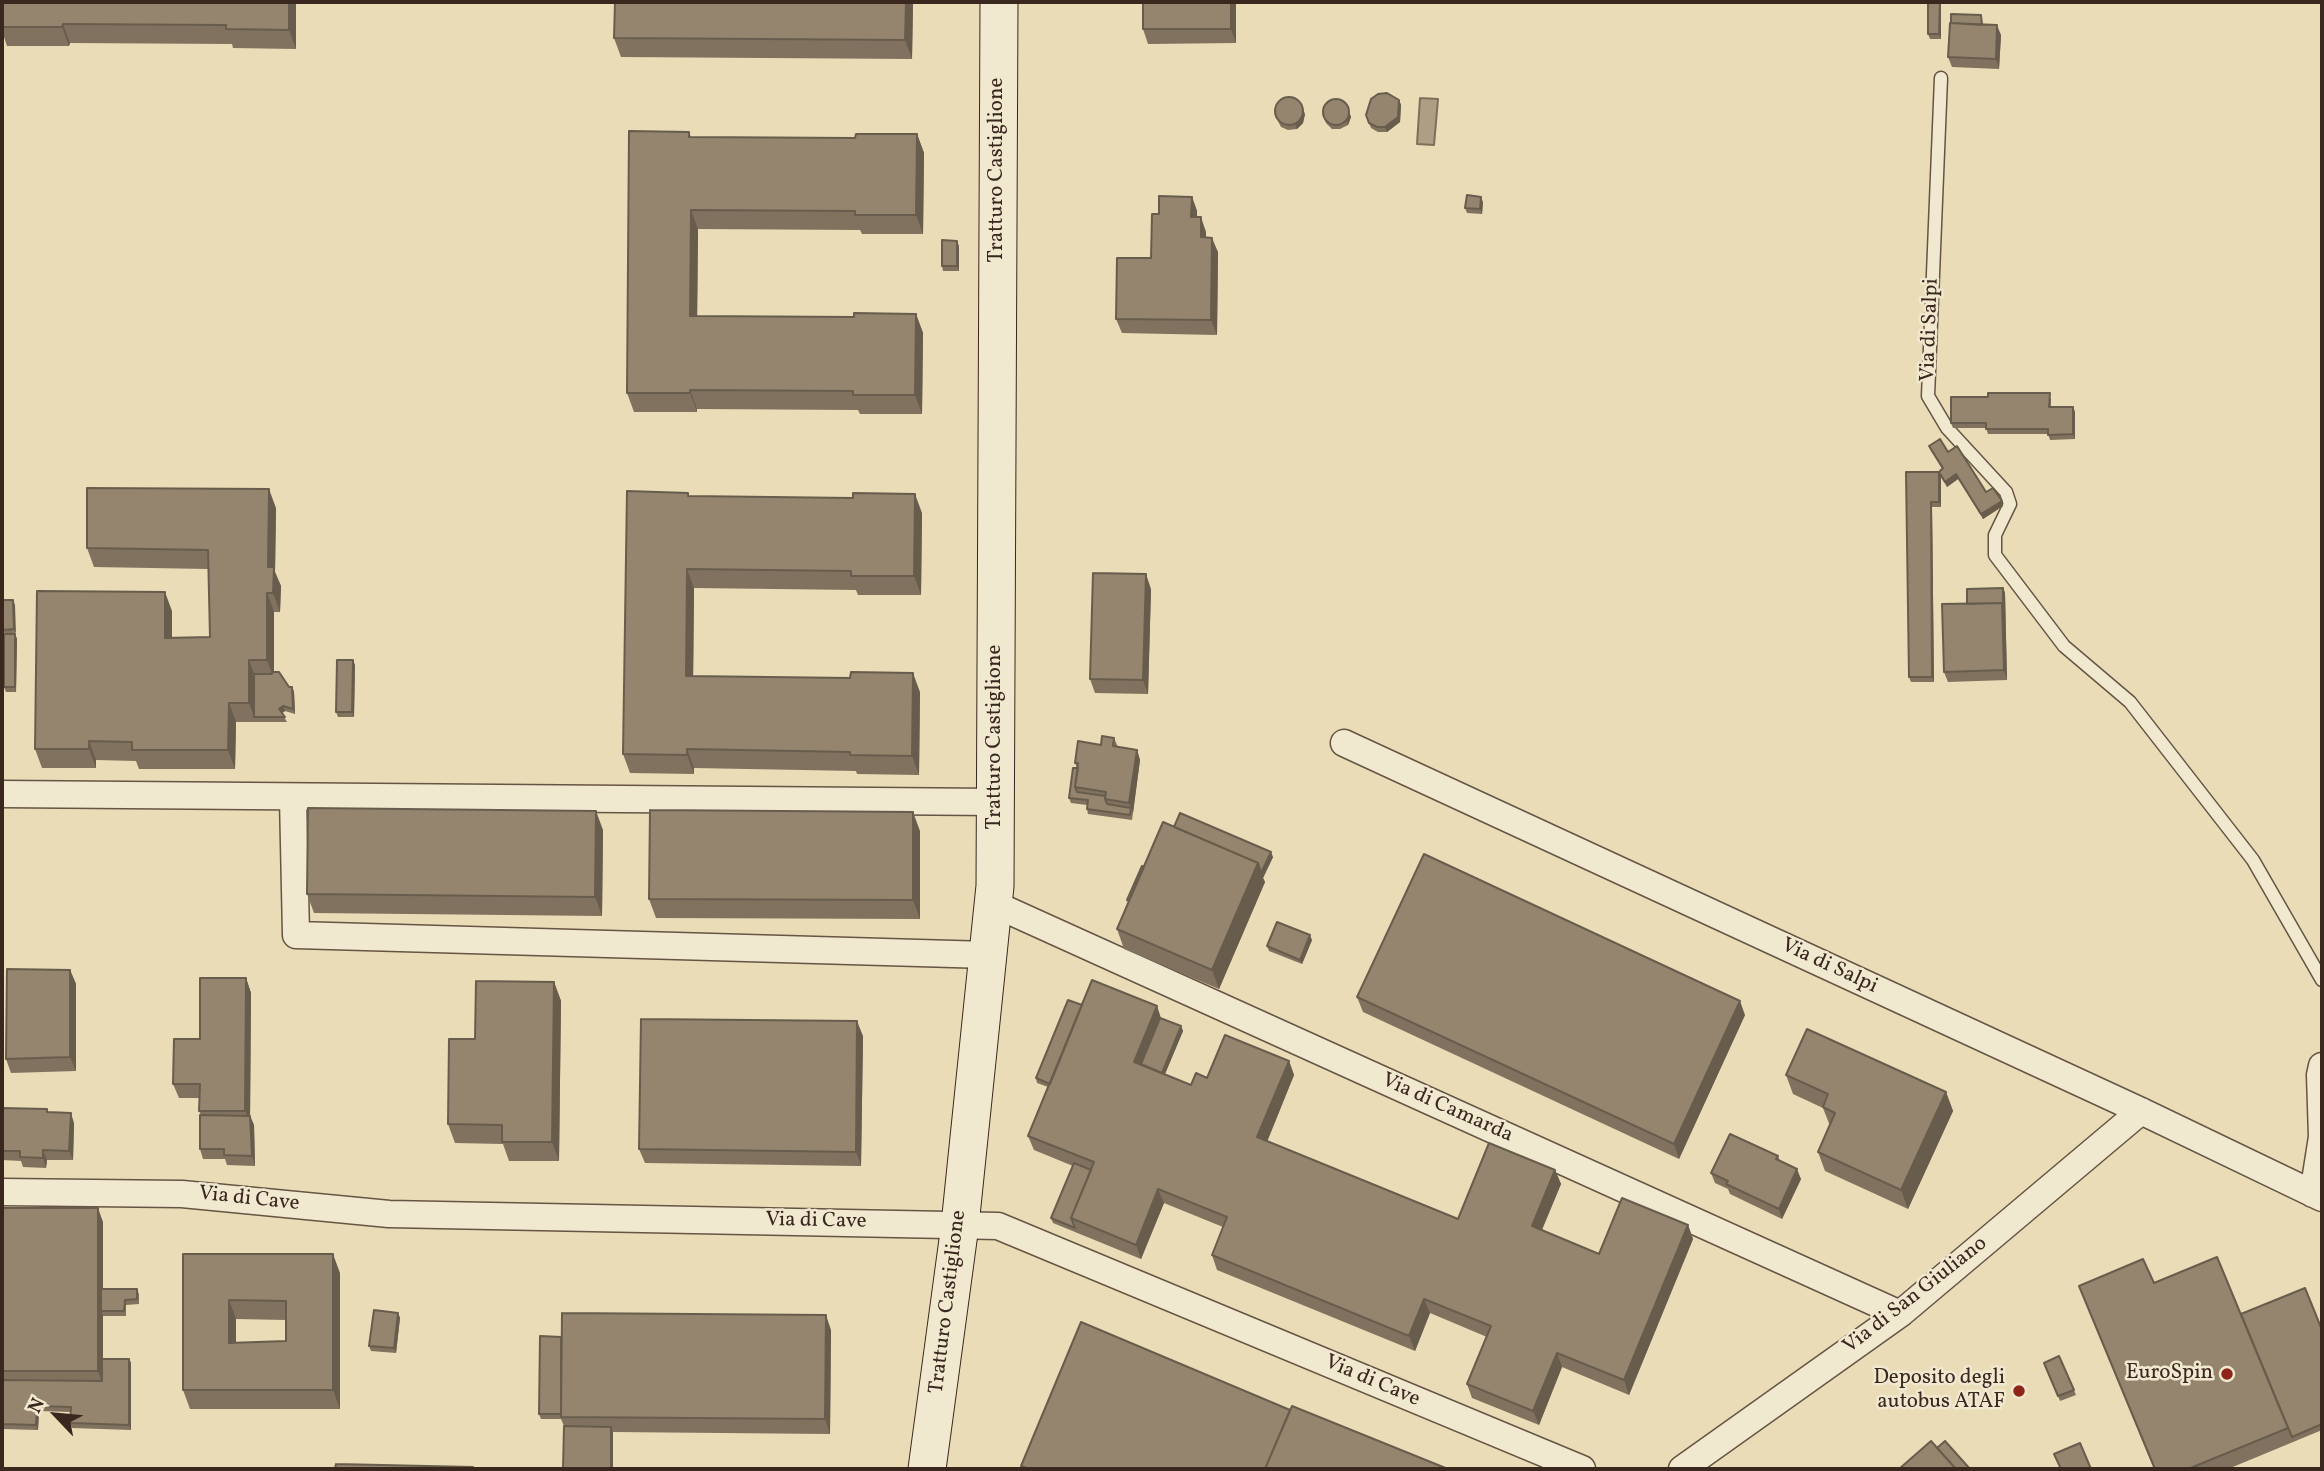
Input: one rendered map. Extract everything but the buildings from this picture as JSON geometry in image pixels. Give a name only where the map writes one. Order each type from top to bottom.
[{"type":"street","name":"Tratturo Castiglione","points":[[927,1469],[960,1225],[993,904],[996,802],[999,2]]},
{"type":"street","name":"Via di Salpi","points":[[1344,743],[2141,1111],[2318,1196],[2322,1137],[2322,1066]]},
{"type":"street","points":[[2,793],[293,798],[996,802]]},
{"type":"street","points":[[293,798],[296,934],[988,955]]},
{"type":"street","name":"Via di Camarda","points":[[993,904],[1900,1314]]},
{"type":"street","name":"Via di San Giuliano","points":[[1682,1469],[1900,1314],[2141,1111]]},
{"type":"street","name":"Via di Cave","points":[[2,1192],[181,1194],[389,1214],[998,1226],[1582,1469]]},
{"type":"lane","name":"Via di Salpi","points":[[1941,78],[1928,396],[1947,428],[2006,492],[2010,503],[1995,535],[1995,555],[2064,646],[2130,702],[2253,860],[2322,980]]},
{"type":"shaded area","points":[[1420,98],[1438,99],[1434,145],[1417,144]]},
{"type":"place","name":"EuroSpin","points":[[2227,1374]]},
{"type":"place","name":"Deposito degli autobus ATAF","points":[[2019,1391]]}]
